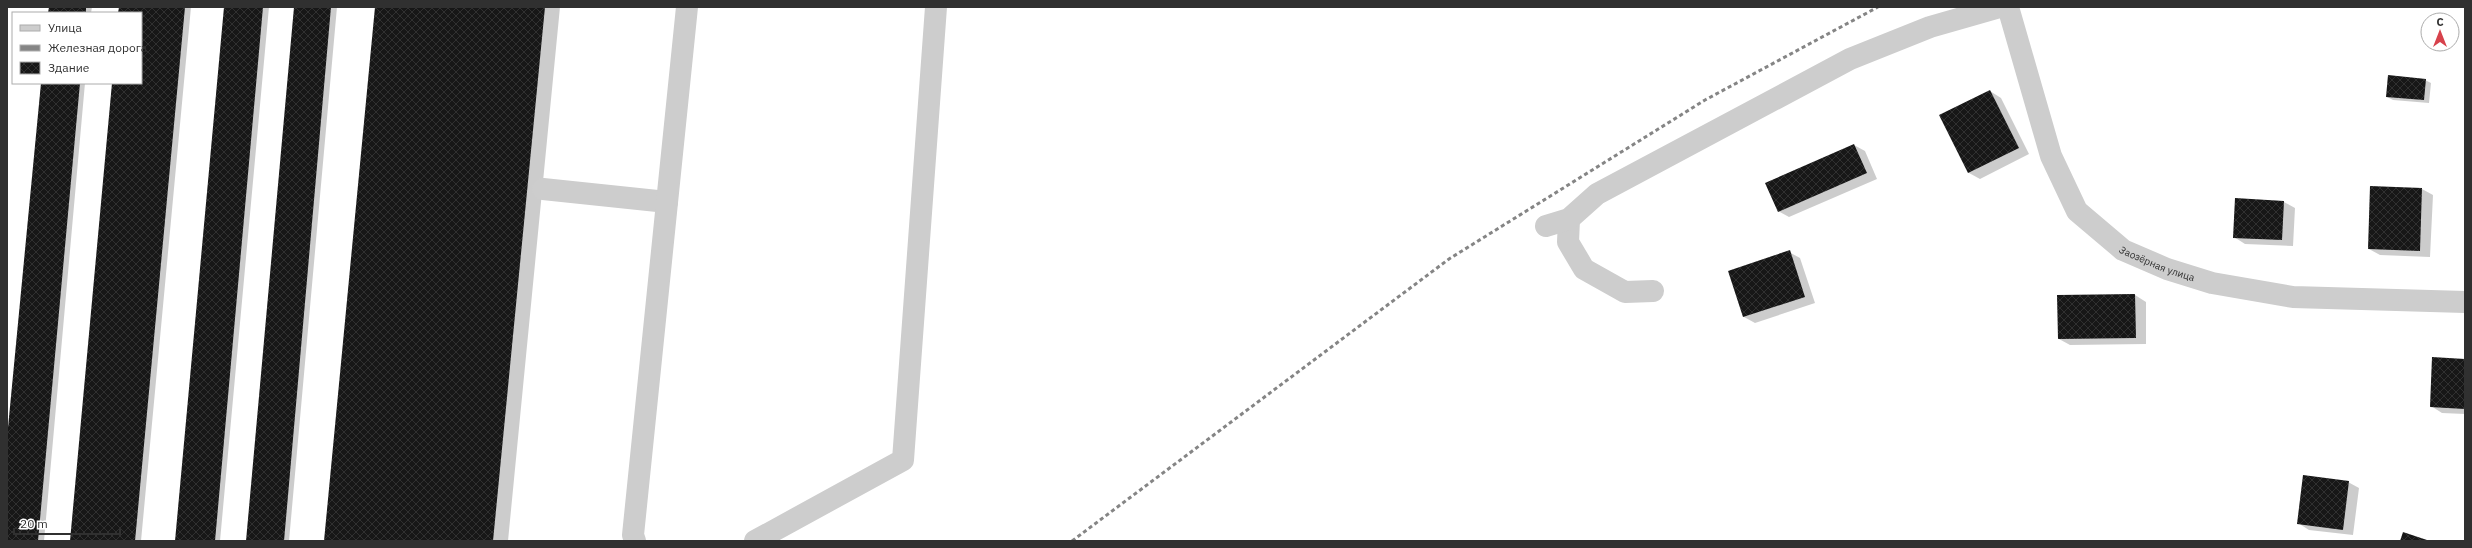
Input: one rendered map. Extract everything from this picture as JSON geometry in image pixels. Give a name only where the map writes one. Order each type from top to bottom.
[{"type":"street","points":[[635,541],[633,535],[686,7]]},
{"type":"street","points":[[755,541],[903,460],[936,7]]},
{"type":"street","points":[[1546,226],[1569,219],[1597,194],[1850,59],[1930,27],[2000,7]]},
{"type":"street","name":"Заозёрная улица","points":[[2008,7],[2051,156],[2077,211],[2123,250],[2167,269],[2212,283],[2294,297],[2465,302]]},
{"type":"street","points":[[543,189],[667,202]]},
{"type":"street","points":[[1569,219],[1568,242],[1584,269],[1625,292],[1653,291]]},
{"type":"building","points":[[49,7],[86,7],[86,12],[48,12]]},
{"type":"building","points":[[119,7],[185,7],[135,541],[70,541],[112,84],[142,84],[142,12],[118,12]]},
{"type":"building","points":[[224,7],[263,7],[215,541],[175,541]]},
{"type":"building","points":[[294,7],[331,7],[284,541],[246,541]]},
{"type":"building","points":[[375,7],[545,7],[493,541],[324,541]]},
{"type":"building","points":[[2388,75],[2426,79],[2424,100],[2386,97]]},
{"type":"building","points":[[41,84],[80,84],[38,541],[7,541],[7,438]]},
{"type":"building","points":[[1990,90],[2019,148],[1968,173],[1939,115]]},
{"type":"building","points":[[1854,144],[1867,173],[1778,212],[1765,183]]},
{"type":"building","points":[[2370,186],[2422,188],[2420,251],[2368,249]]},
{"type":"building","points":[[2235,198],[2284,201],[2282,240],[2233,238]]},
{"type":"building","points":[[1790,250],[1805,297],[1743,317],[1728,271]]},
{"type":"building","points":[[2135,294],[2136,338],[2058,339],[2057,295]]},
{"type":"building","points":[[2432,357],[2465,359],[2465,409],[2430,407]]},
{"type":"building","points":[[2303,475],[2349,481],[2343,530],[2297,524]]},
{"type":"building","points":[[2403,532],[2430,541],[2400,541]]},
{"type":"railway","points":[[1072,541],[1449,259],[1705,100],[1878,7]]}]
